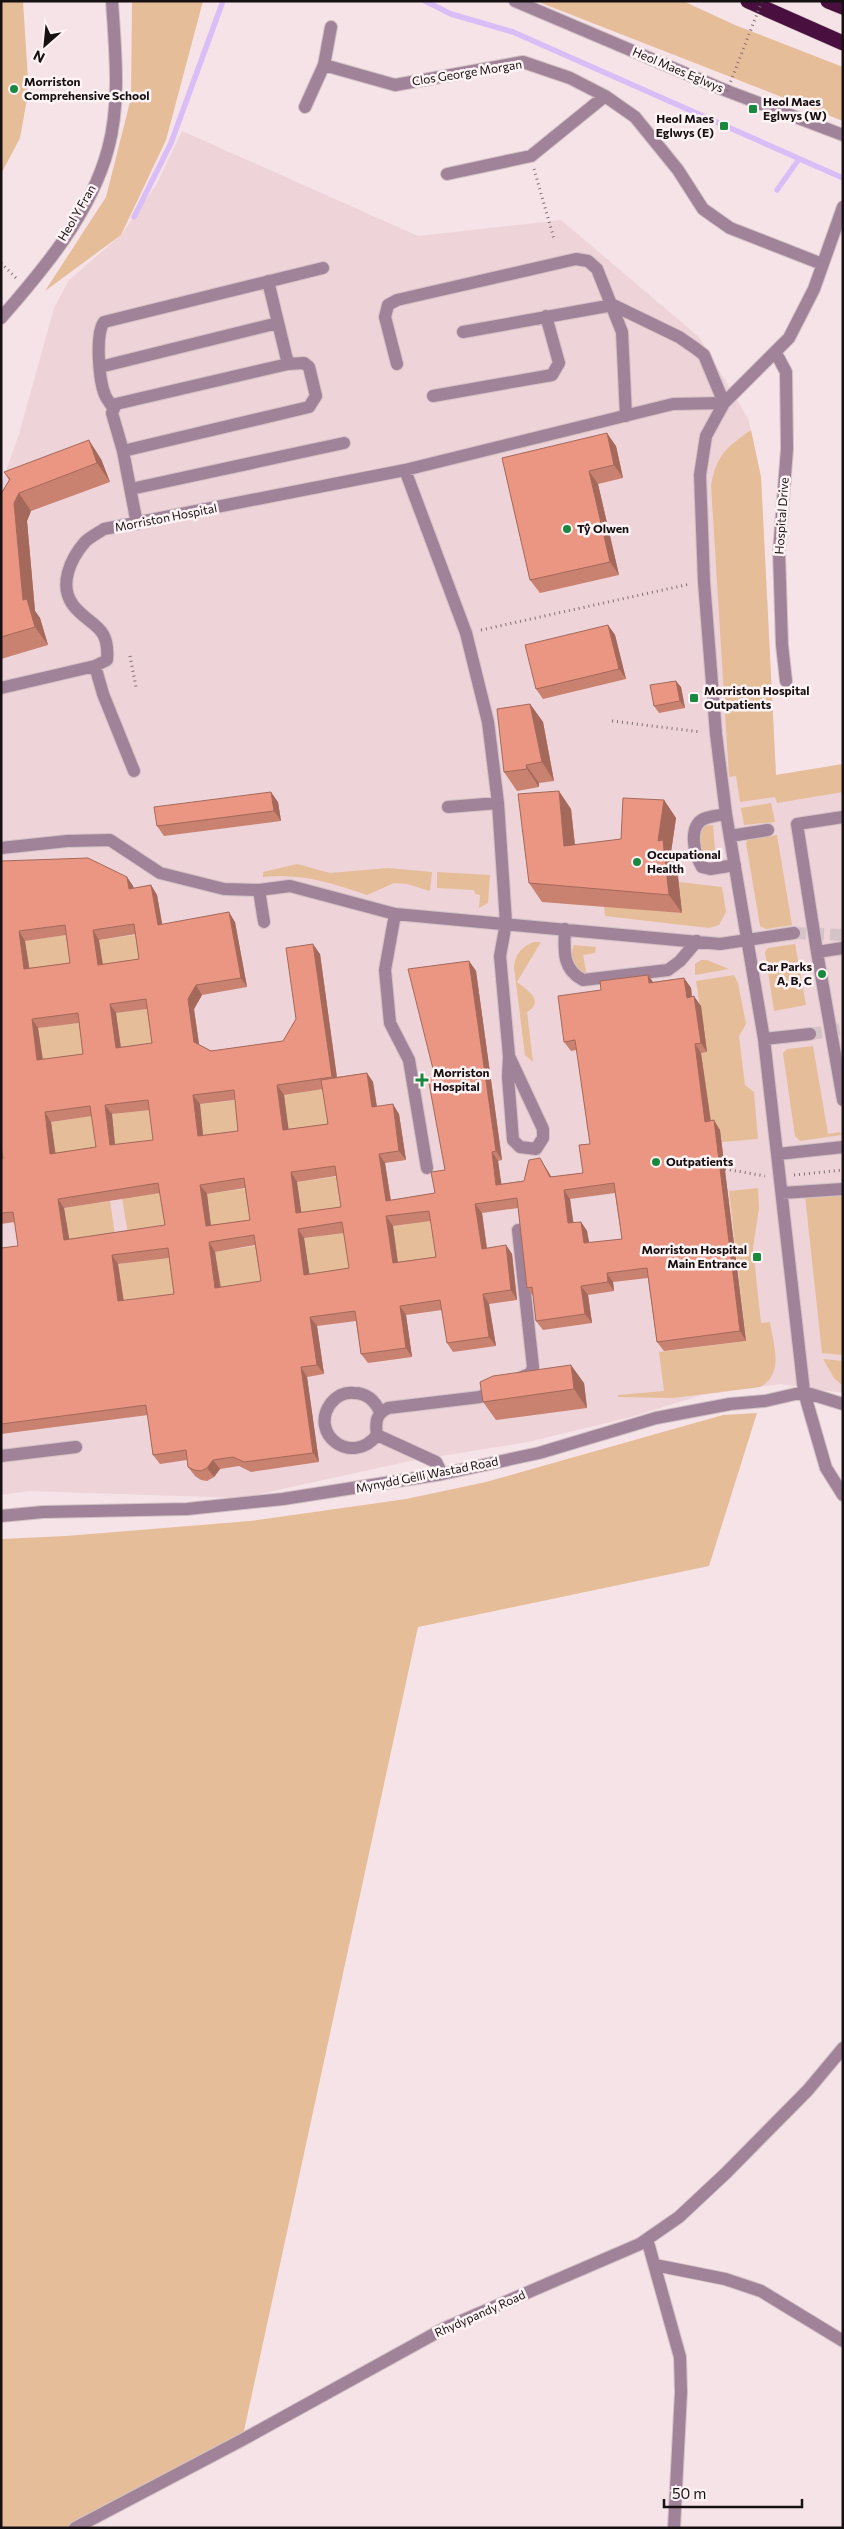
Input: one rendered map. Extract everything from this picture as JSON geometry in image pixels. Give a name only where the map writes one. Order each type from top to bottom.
[{"type":"highway","points":[[748,1],[843,43]]},
{"type":"highway","points":[[828,1],[843,7]]},
{"type":"street","name":"Heol Y Fran","points":[[1,318],[26,289],[64,238],[87,199],[108,149],[114,103],[116,56],[112,1]]},
{"type":"street","name":"Heol Maes Eglwys","points":[[515,1],[727,91],[843,135]]},
{"type":"street","points":[[305,107],[324,66],[331,27]]},
{"type":"street","name":"Clos George Morgan","points":[[324,66],[395,85],[523,62],[570,78],[605,96],[635,117],[678,170],[703,209],[730,228],[822,264]]},
{"type":"street","points":[[446,174],[531,156],[605,96]]},
{"type":"street","points":[[843,207],[814,289],[789,338],[724,403],[706,436],[700,475],[704,582],[716,734],[726,814],[764,1039],[804,1392],[826,1468],[843,1496]]},
{"type":"street","points":[[397,364],[385,317],[388,305],[397,300],[576,259],[588,261],[597,269],[613,305],[622,332],[626,416]]},
{"type":"street","points":[[113,408],[105,396],[100,367],[100,332],[104,322],[323,268]]},
{"type":"street","points":[[268,281],[288,364]]},
{"type":"street","points":[[463,332],[613,305],[679,337],[704,355],[724,403]]},
{"type":"street","points":[[433,396],[552,375],[559,363],[546,316]]},
{"type":"street","points":[[100,367],[278,324]]},
{"type":"street","name":"Hospital Drive","points":[[776,353],[786,372],[787,449],[779,552],[782,645],[786,681]]},
{"type":"street","points":[[123,451],[309,407],[316,396],[310,367],[304,363],[288,364],[116,404],[112,413],[123,451],[137,524]]},
{"type":"street","name":"Morriston Hospital","points":[[95,666],[106,660],[105,637],[96,624],[73,605],[67,594],[70,564],[86,540],[104,530],[405,470],[672,404],[724,403]]},
{"type":"street","points":[[131,489],[344,443]]},
{"type":"street","points":[[405,470],[466,633],[488,722],[498,803],[506,923],[500,956],[514,1140],[520,1147],[536,1149],[543,1138],[543,1129],[509,1056]]},
{"type":"street","points":[[1,688],[95,666],[103,694],[134,772]]},
{"type":"street","points":[[448,807],[498,803]]},
{"type":"street","points":[[726,814],[704,818],[696,827],[693,840],[697,859],[702,867],[710,869],[735,865]]},
{"type":"street","points":[[843,817],[797,824],[843,1100]]},
{"type":"street","points":[[730,836],[768,830]]},
{"type":"street","points":[[1,848],[67,841],[110,840],[160,873],[224,888],[259,890],[290,886],[395,914],[720,944],[747,938],[794,933]]},
{"type":"street","points":[[259,890],[264,922]]},
{"type":"street","points":[[395,914],[386,970],[390,1023],[409,1060],[426,1168]]},
{"type":"street","points":[[565,929],[564,953],[568,968],[583,980],[668,970],[680,962],[697,942]]},
{"type":"street","points":[[818,952],[843,948]]},
{"type":"street","points":[[764,1039],[810,1034]]},
{"type":"street","points":[[778,1154],[843,1146]]},
{"type":"street","points":[[782,1193],[843,1189]]},
{"type":"street","points":[[378,1435],[377,1420],[380,1412],[388,1408],[480,1397],[531,1373],[534,1367],[518,1230]]},
{"type":"street","points":[[378,1435],[365,1446],[348,1449],[332,1440],[325,1425],[325,1416],[334,1400],[352,1392],[370,1398],[380,1412]]},
{"type":"street","points":[[804,1392],[843,1404]]},
{"type":"street","name":"Mynydd Gelli Wastad Road","points":[[1,1516],[43,1512],[187,1509],[283,1499],[442,1474],[539,1453],[656,1418],[730,1404],[765,1401],[804,1392]]},
{"type":"street","points":[[378,1435],[436,1462],[442,1474]]},
{"type":"street","points":[[1,1456],[76,1447]]},
{"type":"street","name":"Rhydypandy Road","points":[[75,2528],[259,2431],[445,2328],[558,2281],[647,2239],[679,2217],[726,2173],[808,2090],[843,2048]]},
{"type":"street","points":[[647,2239],[680,2356],[681,2392],[674,2528]]},
{"type":"street","points":[[655,2265],[725,2279],[761,2291],[843,2341]]},
{"type":"path","points":[[727,91],[762,1]]},
{"type":"path","points":[[531,156],[554,239]]},
{"type":"path","points":[[1,263],[26,289]]},
{"type":"path","points":[[466,633],[662,588],[704,582]]},
{"type":"path","points":[[130,656],[136,686]]},
{"type":"path","points":[[612,721],[716,734]]},
{"type":"shaded area","name":"Morriston Comprehensive School","points":[[1,1],[23,1],[28,80],[27,99],[20,138],[1,174]]},
{"type":"shaded area","points":[[132,1],[203,1],[166,140],[121,235],[45,291],[106,197],[131,98]]},
{"type":"shaded area","points":[[536,1],[683,1],[735,25],[843,67],[843,121]]},
{"type":"shaded area","name":"Morriston Hospital","points":[[182,131],[418,236],[561,220],[699,337],[748,418],[761,477],[776,775],[843,764],[843,1393],[780,1384],[702,1395],[631,1417],[528,1442],[410,1461],[242,1498],[28,1491],[1,1495],[1,485],[19,434],[54,308],[69,280],[121,235],[156,185]]},
{"type":"shaded area","points":[[751,430],[761,477],[776,775],[843,764],[843,792],[777,803],[775,797],[740,802],[736,776],[729,777],[711,485],[716,466],[724,452],[735,441]]},
{"type":"shaded area","points":[[771,803],[775,822],[744,825],[741,808]]},
{"type":"shaded area","points":[[713,825],[716,861],[704,861],[698,840],[703,826]]},
{"type":"shaded area","points":[[777,835],[792,925],[766,929],[760,926],[746,843],[749,839]]},
{"type":"shaded area","points":[[297,864],[330,873],[388,868],[432,872],[430,891],[407,884],[394,883],[367,895],[316,880],[290,876],[263,877],[263,872]]},
{"type":"shaded area","points":[[437,872],[490,875],[488,903],[479,908],[480,895],[475,894],[474,890],[437,888]]},
{"type":"shaded area","points":[[679,882],[722,887],[726,912],[719,925],[709,928],[605,916],[604,906],[682,913]]},
{"type":"shaded area","points":[[71,934],[77,972],[31,978],[25,941]]},
{"type":"shaded area","points":[[141,934],[146,968],[104,974],[99,940]]},
{"type":"shaded area","points":[[534,942],[541,942],[517,982],[535,1000],[535,1004],[527,1012],[533,1062],[525,1055],[514,967],[520,951]]},
{"type":"shaded area","points":[[795,944],[806,1005],[774,1011],[765,952],[768,948]]},
{"type":"shaded area","points":[[574,945],[596,947],[595,953],[583,955],[587,976],[574,963],[572,950]]},
{"type":"shaded area","points":[[701,960],[707,960],[729,969],[695,975],[695,964]]},
{"type":"shaded area","points":[[734,975],[738,983],[746,1024],[739,1036],[745,1085],[754,1092],[758,1139],[722,1142],[720,1130],[712,1131],[701,1053],[707,1052],[696,981]]},
{"type":"shaded area","points":[[153,1008],[158,1052],[122,1057],[116,1013]]},
{"type":"shaded area","points":[[84,1022],[90,1063],[44,1069],[38,1028]]},
{"type":"shaded area","points":[[813,1046],[828,1134],[840,1132],[841,1135],[800,1141],[795,1136],[783,1053],[787,1049]]},
{"type":"shaded area","points":[[327,1088],[335,1133],[290,1139],[284,1095]]},
{"type":"shaded area","points":[[240,1100],[245,1141],[204,1145],[200,1104]]},
{"type":"shaded area","points":[[155,1109],[160,1150],[116,1155],[112,1114]]},
{"type":"shaded area","points":[[97,1115],[103,1156],[57,1163],[51,1122]]},
{"type":"shaded area","points":[[341,1176],[347,1216],[303,1223],[297,1182]]},
{"type":"shaded area","points":[[250,1188],[256,1229],[212,1235],[207,1194]]},
{"type":"shaded area","points":[[758,1188],[759,1208],[753,1248],[761,1323],[770,1322],[775,1349],[776,1358],[773,1374],[760,1387],[673,1398],[618,1397],[618,1395],[664,1391],[659,1352],[746,1341],[729,1191]]},
{"type":"shaded area","points":[[165,1192],[171,1234],[129,1240],[122,1198]]},
{"type":"shaded area","points":[[843,1193],[843,1355],[822,1353],[805,1196]]},
{"type":"shaded area","points":[[110,1201],[116,1242],[71,1249],[64,1208]]},
{"type":"shaded area","points":[[436,1220],[442,1266],[399,1272],[393,1226]]},
{"type":"shaded area","points":[[349,1232],[355,1277],[311,1284],[304,1238]]},
{"type":"shaded area","points":[[261,1245],[267,1291],[222,1297],[215,1252]]},
{"type":"shaded area","points":[[174,1257],[181,1303],[125,1310],[118,1264]]},
{"type":"shaded area","points":[[823,1359],[843,1361],[843,1386],[834,1378]]},
{"type":"shaded area","points":[[757,1413],[709,1566],[418,1627],[242,2440],[75,2528],[1,2528],[1,1539],[66,1536],[250,1521],[406,1499],[486,1482],[723,1415]]},
{"type":"building","name":"Tŷ Olwen","points":[[607,433],[614,465],[589,471],[610,562],[530,580],[502,458]]},
{"type":"building","points":[[89,440],[97,463],[19,493],[14,503],[23,600],[27,599],[35,627],[1,637],[1,494],[10,479],[4,472]]},
{"type":"building","points":[[608,625],[619,669],[536,689],[525,645]]},
{"type":"building","points":[[676,681],[680,701],[654,706],[650,685]]},
{"type":"building","points":[[530,704],[542,762],[526,765],[527,769],[504,772],[497,709]]},
{"type":"building","name":"Occupational Health","points":[[559,791],[564,846],[621,839],[623,798],[664,800],[658,841],[663,840],[669,895],[529,883],[518,794]]},
{"type":"building","points":[[271,792],[274,811],[157,826],[154,807]]},
{"type":"building","points":[[88,858],[127,877],[129,889],[151,885],[158,925],[229,912],[241,978],[196,985],[188,999],[194,1042],[211,1051],[283,1041],[296,1019],[286,948],[313,944],[332,1077],[277,1085],[283,1130],[328,1124],[321,1080],[367,1073],[372,1107],[393,1104],[399,1151],[379,1154],[386,1201],[435,1193],[431,1172],[445,1170],[428,1078],[435,1077],[408,969],[469,961],[496,1151],[492,1152],[496,1185],[524,1181],[529,1160],[540,1158],[550,1177],[583,1173],[579,1145],[590,1144],[575,1040],[564,1042],[558,996],[601,990],[600,981],[648,975],[649,983],[684,978],[687,998],[694,996],[701,1043],[695,1044],[705,1122],[714,1120],[740,1331],[657,1342],[647,1268],[607,1273],[608,1282],[581,1286],[585,1314],[536,1321],[532,1287],[527,1288],[517,1198],[475,1204],[482,1249],[506,1245],[511,1290],[483,1294],[489,1337],[447,1343],[440,1300],[400,1306],[406,1348],[361,1354],[355,1311],[310,1317],[317,1365],[301,1367],[313,1453],[244,1462],[233,1457],[213,1460],[207,1468],[201,1471],[194,1470],[188,1467],[186,1450],[153,1455],[146,1405],[1,1424],[1,1248],[18,1246],[13,1212],[1,1213],[1,1159],[3,1159],[1,1146],[1,861]],"holes":[[[134,924],[139,959],[98,965],[93,930]],[[65,925],[70,963],[24,969],[19,931]],[[146,999],[152,1043],[116,1048],[110,1004]],[[78,1013],[83,1054],[37,1060],[32,1019]],[[234,1090],[238,1131],[198,1136],[193,1095]],[[148,1100],[153,1140],[110,1145],[105,1105]],[[90,1106],[96,1147],[50,1154],[45,1112]],[[335,1166],[341,1207],[296,1213],[291,1172]],[[244,1178],[250,1220],[206,1226],[200,1185]],[[158,1183],[165,1225],[64,1240],[58,1199]],[[614,1183],[622,1239],[584,1243],[581,1222],[568,1223],[564,1190]],[[429,1211],[436,1257],[393,1263],[386,1216]],[[342,1222],[349,1268],[304,1275],[298,1229]],[[254,1235],[261,1281],[215,1288],[209,1242]],[[168,1248],[174,1294],[118,1301],[112,1255]]]},
{"type":"building","points":[[571,1365],[574,1389],[483,1402],[480,1382],[493,1376]]},
{"type":"waterway","points":[[134,217],[171,143],[223,1]]},
{"type":"waterway","points":[[425,1],[451,14],[513,32],[843,178]]},
{"type":"waterway","points":[[777,190],[799,159]]},
{"type":"tunnel","points":[[794,933],[843,935]]},
{"type":"tunnel","points":[[810,1034],[843,1029]]},
{"type":"place","name":"Morriston Comprehensive School","points":[[14,89]]},
{"type":"place","name":"Heol Maes Eglwys (W)","points":[[753,109]]},
{"type":"place","name":"Heol Maes Eglwys (E)","points":[[724,126]]},
{"type":"place","name":"Tŷ Olwen","points":[[567,529]]},
{"type":"place","name":"Morriston Hospital Outpatients","points":[[694,698]]},
{"type":"place","name":"Occupational Health","points":[[637,862]]},
{"type":"place","name":"Car Parks A, B, C","points":[[822,974]]},
{"type":"place","name":"Morriston Hospital","points":[[422,1080]]},
{"type":"place","name":"Outpatients","points":[[656,1162]]},
{"type":"place","name":"Morriston Hospital Main Entrance","points":[[757,1257]]}]
